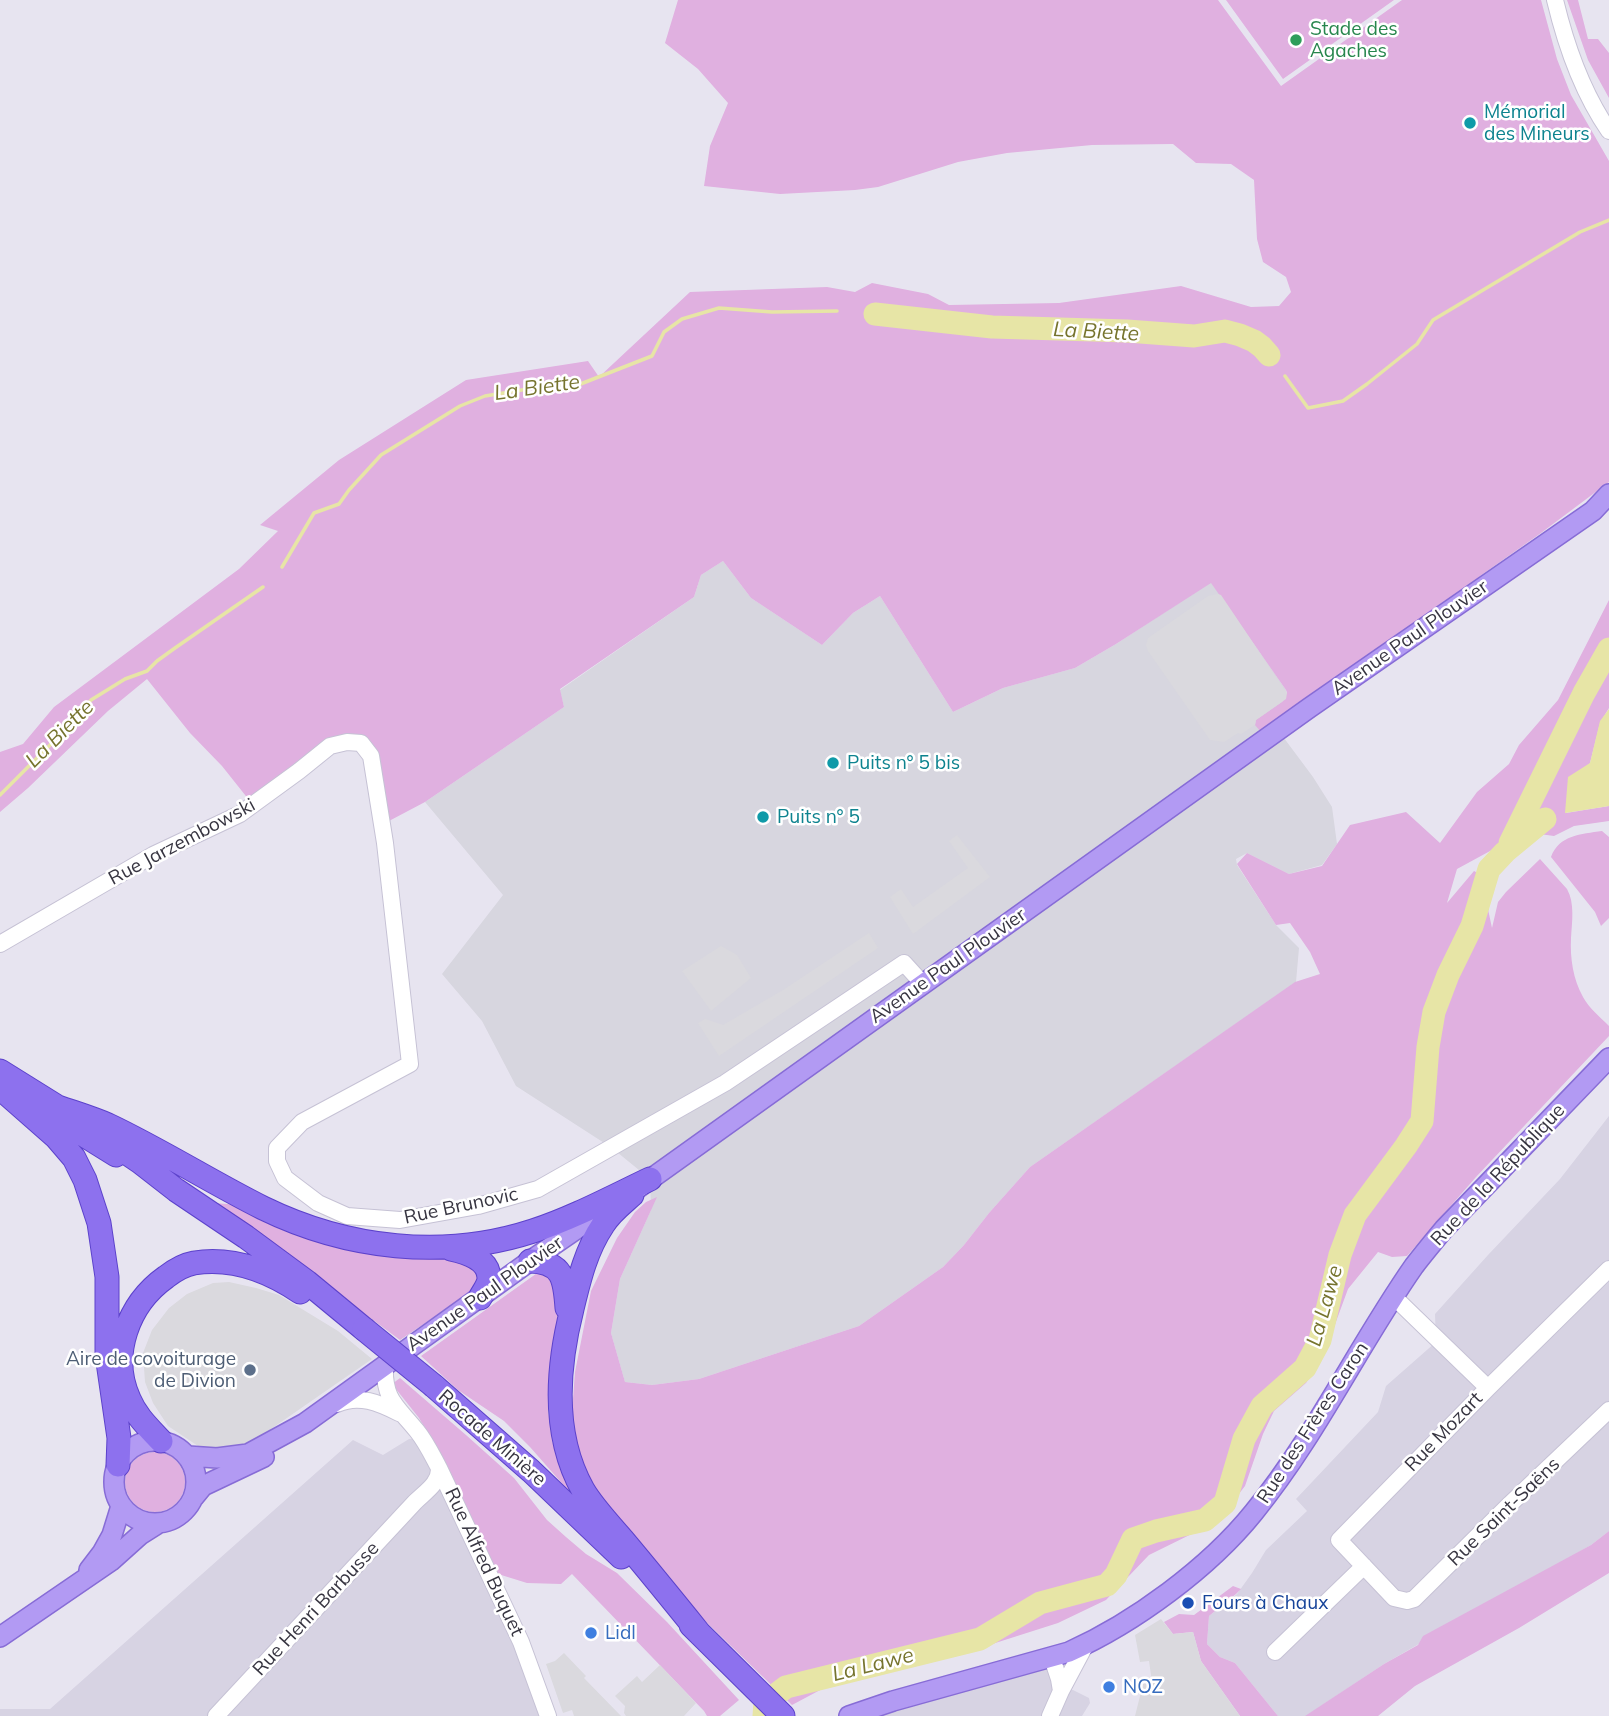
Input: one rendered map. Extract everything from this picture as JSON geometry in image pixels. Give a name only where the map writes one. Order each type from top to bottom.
[{"type":"highway","name":"Rocade Minière","points":[[0,1071],[140,1162],[307,1282],[531,1471],[783,1716]]},
{"type":"highway","name":"Rocade Minière","points":[[0,1082],[137,1170],[176,1190]]},
{"type":"highway","points":[[0,1088],[56,1137],[74,1158],[85,1180],[99,1223],[107,1277],[107,1356],[119,1438],[118,1465]]},
{"type":"highway","points":[[58,1107],[107,1125],[265,1209],[309,1227],[352,1240],[383,1245],[447,1248],[481,1244],[534,1231],[650,1179]]},
{"type":"highway","points":[[650,1179],[603,1224],[590,1249],[568,1325],[560,1380],[560,1410],[567,1450],[584,1490],[700,1634]]},
{"type":"highway","points":[[447,1248],[470,1254],[486,1269],[489,1278],[480,1298]]},
{"type":"highway","points":[[161,1441],[137,1415],[128,1399],[122,1352],[126,1329],[137,1306],[146,1293],[176,1270],[194,1263],[218,1261],[254,1268],[364,1329]]},
{"type":"highway","points":[[530,1261],[550,1264],[563,1278],[568,1325]]},
{"type":"main road","name":"Avenue Paul Plouvier","points":[[188,1456],[217,1458],[248,1454],[305,1423],[1308,708],[1601,508],[1609,494]]},
{"type":"main road","name":"Rue de la République","points":[[1394,1297],[1444,1229],[1609,1058]]},
{"type":"main road","name":"Rue des Frères Caron","points":[[849,1716],[892,1701],[1052,1658],[1086,1644],[1126,1621],[1177,1586],[1206,1562],[1254,1513],[1303,1444],[1394,1297]]},
{"type":"main road","name":"Avenue Paul Plouvier","points":[[194,1497],[203,1486],[267,1456],[292,1438],[305,1423]]},
{"type":"main road","points":[[151,1441],[161,1441],[171,1444],[188,1456],[195,1468],[197,1483],[189,1507],[180,1515],[170,1521],[145,1522],[132,1516],[121,1506],[114,1486],[115,1475],[123,1456],[131,1449],[151,1441]]},
{"type":"main road","points":[[78,1583],[102,1553],[112,1535],[121,1506]]},
{"type":"main road","points":[[0,1637],[111,1561],[140,1535],[159,1523]]},
{"type":"street","points":[[1555,0],[1570,55],[1609,131]]},
{"type":"street","name":"Rue Jarzembowski","points":[[0,944],[153,855],[240,814],[330,746],[347,742],[361,743]]},
{"type":"street","name":"Rue Brunovic","points":[[361,743],[371,756],[385,843],[410,1064],[302,1122],[277,1148],[277,1161],[285,1178],[318,1203],[347,1216],[400,1220],[478,1206],[538,1189],[725,1083],[904,963],[923,984]]},
{"type":"street","name":"Rue Mozart","points":[[1394,1598],[1339,1540],[1609,1269]]},
{"type":"street","points":[[1394,1297],[1488,1388]]},
{"type":"street","name":"Rue Alfred Buquet","points":[[385,1364],[390,1400],[427,1446],[439,1468],[521,1642],[548,1716]]},
{"type":"street","name":"Rue Alfred Buquet","points":[[322,1411],[354,1399],[374,1402],[404,1416]]},
{"type":"street","name":"Rue Saint-Saëns","points":[[1394,1598],[1407,1601],[1419,1596],[1609,1410]]},
{"type":"street","name":"Rue Henri Barbusse","points":[[216,1716],[437,1481],[439,1468]]},
{"type":"street","points":[[415,1502],[427,1498],[454,1499]]},
{"type":"street","points":[[1275,1652],[1364,1566]]},
{"type":"street","points":[[1050,1716],[1086,1644]]},
{"type":"street","points":[[1052,1658],[1061,1691]]},
{"type":"shaded area","points":[[678,0],[1218,0],[1281,86],[1402,0],[1541,0],[1557,59],[1571,95],[1609,161],[1609,482],[1480,576],[1463,593],[1261,732],[1255,725],[1256,720],[1282,702],[1286,690],[1211,583],[1075,668],[1003,688],[953,712],[880,596],[853,613],[822,645],[751,598],[723,561],[701,575],[694,597],[560,689],[564,707],[425,802],[389,821],[371,756],[347,742],[253,805],[147,679],[108,711],[0,812],[0,752],[23,744],[54,707],[239,569],[278,531],[260,525],[339,460],[466,380],[588,361],[599,377],[690,292],[827,287],[855,292],[872,283],[928,294],[949,305],[1059,303],[1181,286],[1251,307],[1279,306],[1291,292],[1286,277],[1263,262],[1257,239],[1254,180],[1231,164],[1196,163],[1173,144],[1092,145],[1007,153],[958,162],[878,187],[855,190],[780,194],[704,186],[710,146],[728,103],[698,69],[665,43]]},
{"type":"shaded area","name":"Stade des Agaches","points":[[1226,0],[1394,0],[1283,79]]},
{"type":"shaded area","points":[[1567,0],[1578,0],[1588,39],[1598,39],[1609,53],[1609,98],[1588,60]]},
{"type":"shaded area","points":[[723,561],[751,598],[822,645],[853,613],[880,596],[953,712],[1003,688],[1075,668],[1211,582],[1286,690],[1278,730],[1332,807],[1337,844],[1322,865],[1289,874],[1247,853],[1236,859],[1237,865],[1276,925],[1299,948],[1296,982],[1030,1167],[943,1267],[859,1326],[699,1379],[652,1385],[625,1382],[611,1333],[620,1279],[651,1210],[650,1179],[612,1148],[516,1086],[482,1021],[442,974],[503,895],[425,802],[564,707],[560,690],[694,597],[701,575]]},
{"type":"shaded area","points":[[1218,594],[1287,693],[1286,699],[1256,720],[1255,725],[1224,742],[1210,740],[1146,645],[1148,638],[1208,596]]},
{"type":"shaded area","points":[[1609,600],[1609,708],[1600,723],[1590,763],[1566,813],[1609,806],[1609,821],[1574,826],[1554,836],[1525,832],[1457,869],[1447,903],[1474,871],[1494,881],[1485,895],[1492,928],[1498,902],[1540,859],[1570,894],[1571,953],[1575,976],[1585,1001],[1609,1026],[1609,1036],[1476,1177],[1407,1256],[1392,1257],[1378,1252],[1348,1289],[1323,1357],[1306,1383],[1274,1411],[1245,1486],[1218,1521],[1149,1555],[1106,1600],[1058,1623],[964,1653],[872,1672],[822,1689],[792,1705],[702,1618],[592,1487],[579,1452],[573,1432],[572,1412],[575,1372],[591,1291],[617,1238],[635,1212],[657,1197],[620,1279],[611,1333],[625,1382],[652,1385],[699,1379],[859,1326],[943,1267],[1030,1167],[1295,982],[1320,974],[1310,952],[1290,923],[1276,925],[1237,864],[1247,853],[1289,874],[1322,866],[1350,825],[1406,812],[1440,843],[1477,792],[1509,764],[1519,745],[1558,700]]},
{"type":"shaded area","points":[[1609,709],[1609,806],[1565,813],[1568,777],[1590,763],[1600,721]]},
{"type":"shaded area","points":[[1602,831],[1609,837],[1609,918],[1601,926],[1595,912],[1551,857],[1565,840]]},
{"type":"shaded area","points":[[957,835],[990,877],[913,934],[890,897],[901,889],[913,907],[968,868],[949,841]]},
{"type":"shaded area","points":[[869,933],[878,948],[719,1056],[698,1023],[705,1019],[723,1025],[783,990]]},
{"type":"shaded area","points":[[721,946],[737,955],[751,978],[711,1011],[682,971]]},
{"type":"shaded area","points":[[1609,1116],[1609,1531],[1591,1545],[1384,1664],[1306,1716],[1278,1716],[1235,1663],[1220,1657],[1207,1644],[1209,1616],[1237,1594],[1266,1550],[1307,1511],[1296,1499],[1378,1412],[1386,1386],[1436,1342],[1435,1314],[1560,1179]]},
{"type":"shaded area","points":[[215,1203],[250,1206],[442,1257],[475,1263],[480,1286],[400,1340]]},
{"type":"shaded area","points":[[540,1271],[551,1272],[560,1309],[549,1378],[548,1409],[552,1441],[569,1489],[504,1421],[458,1390],[421,1356]]},
{"type":"shaded area","name":"Aire de covoiturage de Divion","points":[[229,1282],[279,1295],[338,1331],[372,1359],[245,1447],[225,1451],[201,1448],[168,1426],[153,1403],[145,1382],[143,1353],[152,1330],[169,1308],[187,1294],[213,1283]]},
{"type":"shaded area","points":[[400,1378],[514,1478],[547,1520],[586,1554],[617,1573],[667,1622],[739,1700],[720,1716],[707,1716],[572,1574],[561,1584],[527,1583],[498,1574],[434,1443],[419,1418],[392,1384]]},
{"type":"shaded area","points":[[428,1437],[548,1716],[0,1716],[0,1709],[50,1709],[353,1440],[383,1455],[409,1439]]},
{"type":"shaded area","points":[[155,1452],[172,1457],[180,1465],[185,1482],[180,1499],[172,1507],[155,1512],[138,1507],[130,1499],[125,1482],[130,1465],[138,1457]]},
{"type":"shaded area","points":[[1609,1531],[1609,1573],[1519,1628],[1415,1686],[1378,1716],[1305,1716],[1418,1645],[1423,1636],[1591,1545]]},
{"type":"shaded area","points":[[1233,1586],[1241,1589],[1209,1616],[1207,1644],[1220,1657],[1235,1663],[1278,1716],[1240,1716],[1201,1661],[1193,1632],[1173,1634],[1164,1622],[1179,1614],[1194,1615]]},
{"type":"shaded area","points":[[1161,1619],[1173,1634],[1193,1632],[1201,1661],[1240,1716],[1135,1716],[1143,1684],[1152,1682],[1149,1661],[1140,1662],[1135,1635]]},
{"type":"shaded area","points":[[1069,1652],[1061,1691],[1073,1690],[1089,1698],[1090,1703],[1082,1716],[849,1716]]},
{"type":"shaded area","points":[[564,1653],[621,1716],[574,1716],[572,1710],[563,1713],[546,1664],[555,1661]]},
{"type":"shaded area","points":[[660,1665],[696,1703],[684,1716],[626,1716],[625,1706],[615,1696],[637,1676],[642,1682]]},
{"type":"waterway","name":"La Biette","points":[[1285,376],[1308,408],[1343,401],[1417,344],[1433,320],[1580,232],[1609,220]]},
{"type":"waterway","name":"La Biette","points":[[282,567],[314,513],[339,504],[381,455],[460,406],[485,396],[534,388],[578,385],[652,356],[664,332],[682,319],[719,308],[772,312],[837,311]]},
{"type":"waterway","name":"La Biette","points":[[875,314],[992,327],[1194,336],[1225,331],[1254,341],[1269,355]]},
{"type":"waterway","name":"La Biette","points":[[0,795],[76,719],[91,700],[125,679],[147,671],[157,661],[263,587]]},
{"type":"waterway","points":[[1510,843],[1584,693],[1609,649]]},
{"type":"waterway","name":"La Lawe","points":[[764,1716],[765,1703],[786,1687],[980,1639],[1040,1603],[1107,1585],[1116,1575],[1133,1539],[1205,1520],[1225,1503],[1244,1439],[1262,1406],[1305,1368],[1320,1340],[1340,1255],[1355,1215],[1422,1121],[1428,1047],[1434,1012],[1448,975],[1472,926],[1489,869],[1545,819]]},
{"type":"place","name":"Stade des Agaches","points":[[1296,40]]},
{"type":"place","name":"Mémorial des Mineurs","points":[[1470,123]]},
{"type":"place","name":"Puits n° 5 bis","points":[[833,763]]},
{"type":"place","name":"Puits n° 5","points":[[763,817]]},
{"type":"place","name":"Aire de covoiturage de Divion","points":[[250,1370]]},
{"type":"place","name":"Fours à Chaux","points":[[1188,1603]]},
{"type":"place","name":"Lidl","points":[[591,1633]]},
{"type":"place","name":"NOZ","points":[[1109,1687]]}]
